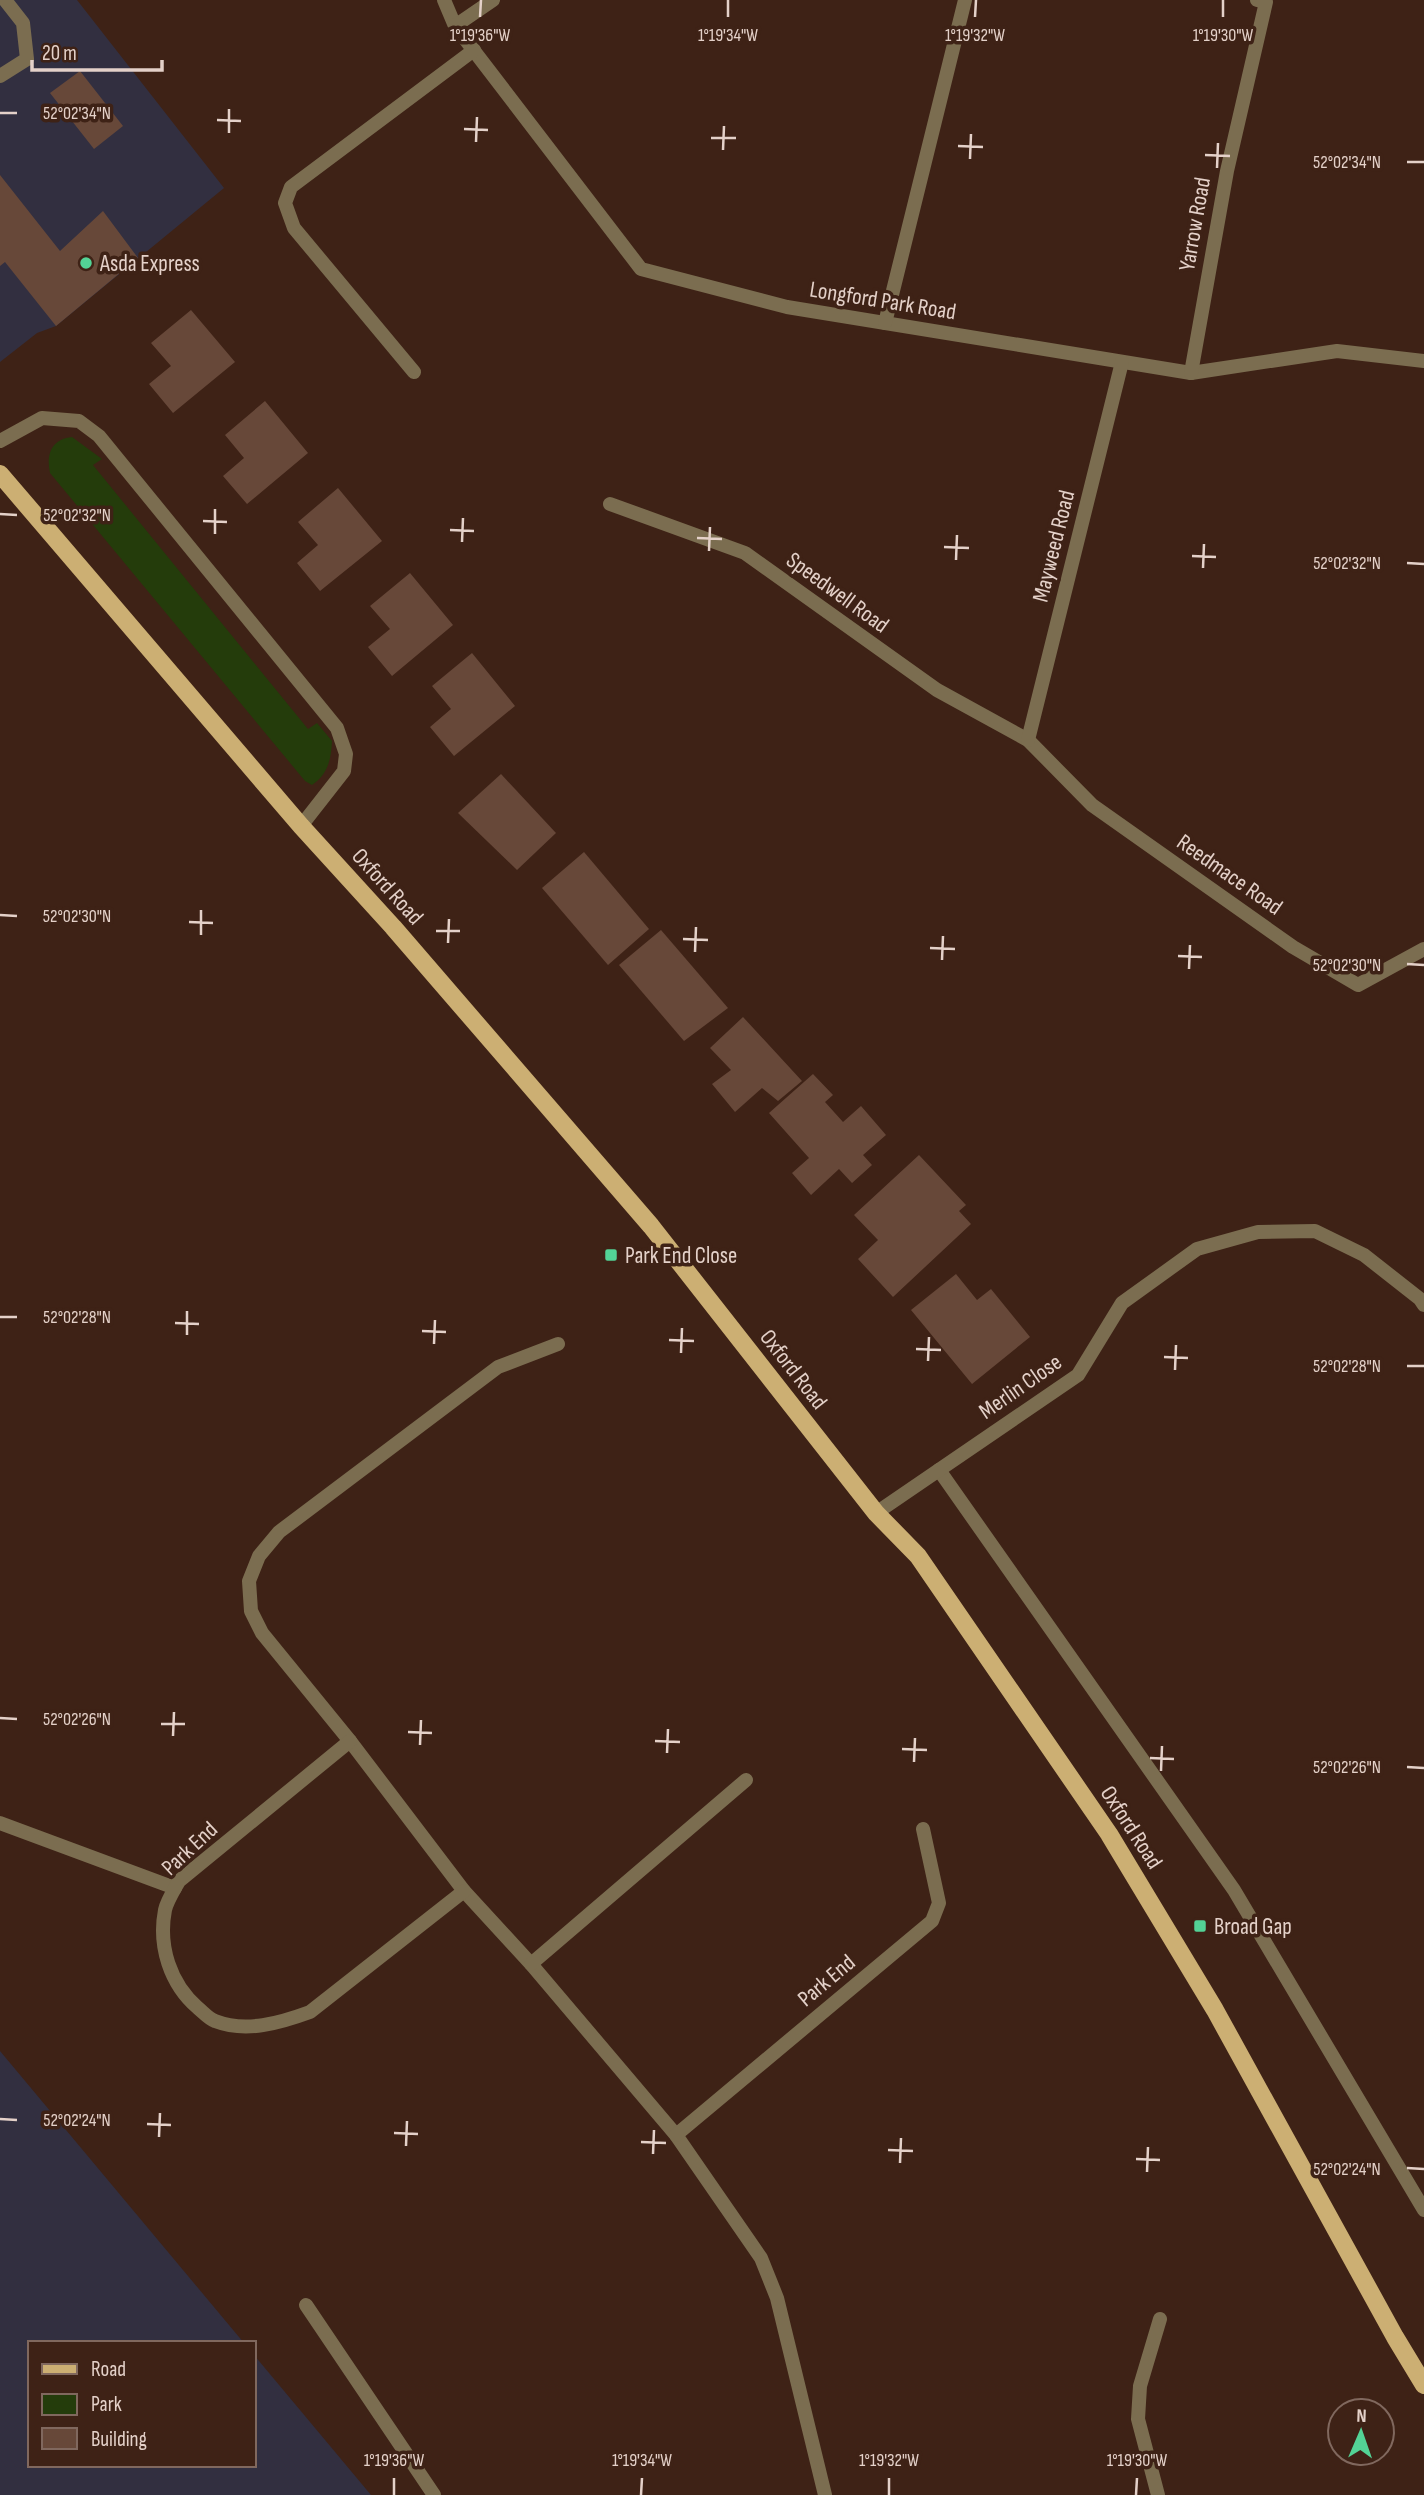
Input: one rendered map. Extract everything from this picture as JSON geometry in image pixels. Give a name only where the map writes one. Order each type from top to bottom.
[{"type":"main road","name":"Oxford Road","points":[[0,474],[301,826],[393,927],[651,1226],[876,1513],[918,1556],[1109,1834],[1215,2010],[1424,2385]]},
{"type":"street","points":[[0,76],[27,59],[23,23],[5,0]]},
{"type":"street","name":"Longford Park Road","points":[[444,0],[455,26],[641,269],[787,307],[1191,373],[1336,351],[1424,361]]},
{"type":"street","points":[[455,26],[493,0]]},
{"type":"street","points":[[885,323],[965,0]]},
{"type":"street","name":"Yarrow Road","points":[[1191,373],[1227,171],[1265,1]]},
{"type":"street","points":[[414,372],[295,228],[285,203],[291,187],[474,50]]},
{"type":"street","name":"Mayweed Road","points":[[1028,740],[1122,362]]},
{"type":"street","points":[[0,441],[42,418],[79,421],[99,436],[337,728],[346,754],[344,771],[301,826]]},
{"type":"street","name":"Speedwell Road","points":[[610,505],[746,553],[937,690],[1028,740]]},
{"type":"street","name":"Reedmace Road","points":[[1028,740],[1092,805],[1293,947],[1358,985],[1424,949]]},
{"type":"street","name":"Merlin Close","points":[[876,1513],[1078,1375],[1122,1303],[1197,1249],[1258,1232],[1315,1231],[1364,1255],[1420,1299],[1424,1306]]},
{"type":"street","points":[[558,1344],[498,1367],[279,1532],[259,1556],[248,1581],[251,1611],[262,1633],[350,1741],[464,1891],[531,1964],[676,2135],[761,2258],[777,2298],[825,2495]]},
{"type":"street","points":[[939,1470],[1234,1890],[1424,2210]]},
{"type":"street","name":"Park End","points":[[350,1741],[179,1881],[165,1908],[162,1935],[167,1965],[186,1997],[213,2021],[247,2027],[281,2023],[310,2012],[464,1891]]},
{"type":"street","points":[[531,1964],[746,1780]]},
{"type":"street","points":[[0,1823],[176,1888]]},
{"type":"street","name":"Park End","points":[[676,2135],[932,1921],[939,1903],[923,1829]]},
{"type":"street","points":[[306,2305],[434,2495]]},
{"type":"street","points":[[1158,2495],[1138,2419],[1140,2386],[1160,2319]]},
{"type":"shaded area","points":[[0,0],[77,0],[224,188],[56,326],[37,333],[0,362]]},
{"type":"shaded area","points":[[0,2051],[242,2341],[28,2341],[28,2467],[256,2467],[256,2357],[371,2495],[0,2495]]},
{"type":"green space","points":[[72,437],[102,459],[93,465],[308,729],[317,723],[332,741],[328,766],[312,785],[305,781],[50,473],[52,449],[59,441]]},
{"type":"building","points":[[80,71],[123,126],[94,149],[50,93]]},
{"type":"building","points":[[0,175],[60,251],[103,211],[138,258],[56,326],[5,262],[0,266]]},
{"type":"building","points":[[191,310],[235,362],[173,413],[149,384],[171,366],[151,343]]},
{"type":"building","points":[[265,401],[308,453],[247,504],[223,476],[244,458],[225,435]]},
{"type":"building","points":[[338,488],[382,541],[320,591],[297,563],[318,545],[298,522]]},
{"type":"building","points":[[410,573],[453,625],[392,676],[368,647],[390,629],[370,606]]},
{"type":"building","points":[[472,653],[515,706],[454,756],[430,727],[451,709],[432,686]]},
{"type":"building","points":[[501,774],[556,833],[517,870],[458,813]]},
{"type":"building","points":[[584,852],[649,929],[608,965],[542,888]]},
{"type":"building","points":[[661,930],[728,1008],[684,1041],[619,965]]},
{"type":"building","points":[[743,1017],[802,1081],[778,1101],[762,1088],[735,1112],[712,1084],[731,1070],[710,1048]]},
{"type":"building","points":[[813,1074],[833,1095],[825,1102],[843,1122],[861,1106],[886,1135],[863,1155],[872,1165],[852,1183],[839,1169],[811,1195],[792,1173],[809,1158],[769,1113]]},
{"type":"building","points":[[919,1155],[966,1205],[959,1211],[971,1224],[893,1297],[858,1259],[878,1240],[854,1215]]},
{"type":"building","points":[[956,1274],[977,1300],[991,1289],[1030,1337],[972,1384],[911,1310]]},
{"type":"place","name":"Asda Express","points":[[86,263]]},
{"type":"place","name":"Park End Close","points":[[611,1255]]},
{"type":"place","name":"Broad Gap","points":[[1200,1926]]}]
